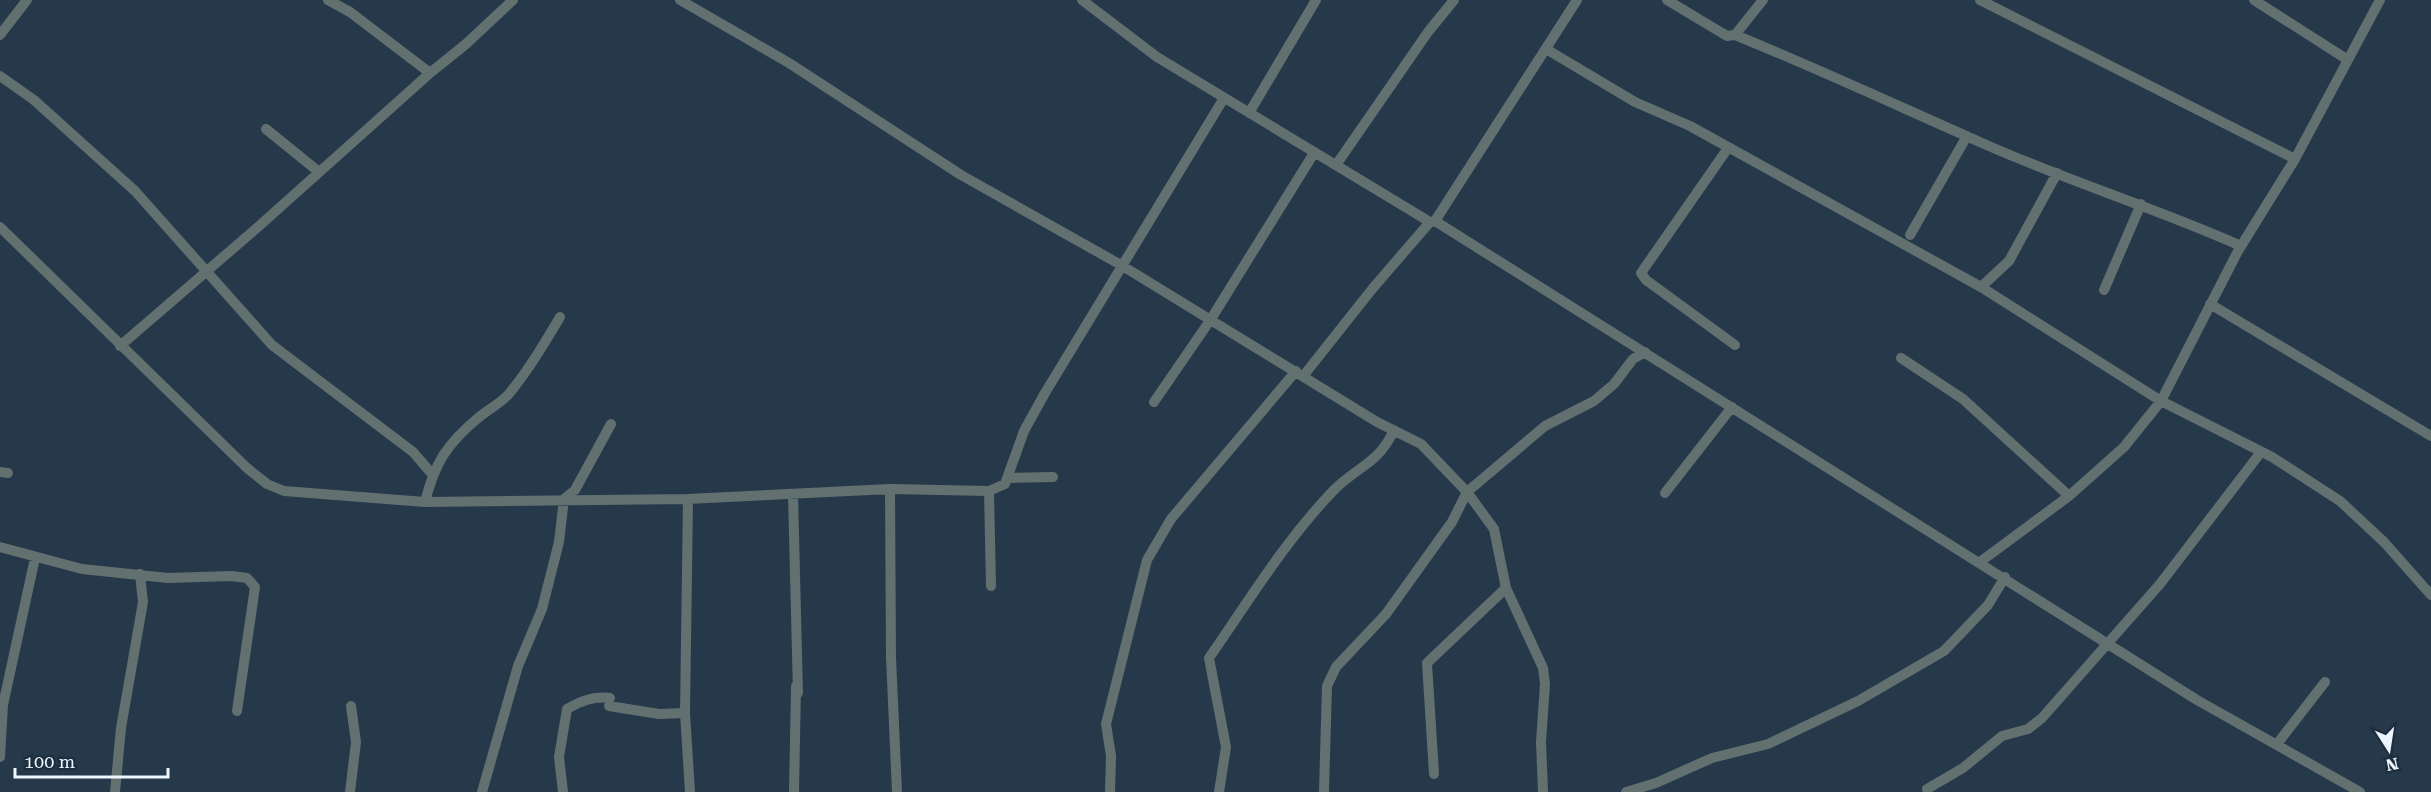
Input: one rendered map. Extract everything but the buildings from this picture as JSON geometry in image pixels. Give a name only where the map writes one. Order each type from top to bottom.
[{"type":"street","points":[[0,35],[27,0]]},
{"type":"street","points":[[328,0],[350,12],[430,73]]},
{"type":"street","points":[[120,346],[430,73],[466,44],[513,0]]},
{"type":"street","points":[[680,0],[789,63],[962,175],[1121,265],[1394,430],[1421,444],[1467,492],[1494,529],[1506,588],[1543,668],[1545,684],[1541,742],[1543,792]]},
{"type":"street","points":[[1083,0],[1157,57],[1314,153],[1433,221],[1646,352],[1850,483],[2005,577],[2197,700],[2360,792]]},
{"type":"street","points":[[1250,113],[1316,0]]},
{"type":"street","points":[[1336,165],[1428,32],[1454,0]]},
{"type":"street","points":[[1110,792],[1111,756],[1106,724],[1147,560],[1171,519],[1433,221],[1577,0]]},
{"type":"street","points":[[1667,0],[1727,36],[1735,35],[1887,99],[1967,136],[2241,246]]},
{"type":"street","points":[[1735,35],[1763,0]]},
{"type":"street","points":[[1980,0],[2295,159]]},
{"type":"street","points":[[2254,0],[2348,60]]},
{"type":"street","points":[[1980,562],[2069,496],[2124,447],[2161,401],[2241,246],[2295,159],[2380,0]]},
{"type":"street","points":[[1546,49],[1635,102],[1690,126],[1981,287],[2161,401],[2261,452],[2340,501],[2384,542],[2431,595]]},
{"type":"street","points":[[0,76],[34,100],[97,154],[135,191],[272,345],[413,452],[432,474]]},
{"type":"street","points":[[0,227],[247,468],[267,484],[284,491],[425,502],[688,499],[890,489],[988,491],[1000,488],[1009,478],[1024,431],[1121,265],[1224,98]]},
{"type":"street","points":[[266,129],[320,172]]},
{"type":"street","points":[[1910,235],[1967,136]]},
{"type":"street","points":[[1728,148],[1641,273],[1646,280],[1735,345]]},
{"type":"street","points":[[1155,402],[1314,153]]},
{"type":"street","points":[[1981,287],[2008,261],[2057,173]]},
{"type":"street","points":[[2104,290],[2141,204]]},
{"type":"street","points":[[2210,304],[2431,436]]},
{"type":"street","points":[[425,502],[432,474],[440,457],[455,439],[506,397],[525,373],[560,318]]},
{"type":"street","points":[[1324,792],[1325,714],[1329,677],[1386,614],[1452,522],[1467,492],[1545,426],[1594,401],[1614,384],[1633,359],[1646,352]]},
{"type":"street","points":[[1902,358],[1963,399],[2069,496]]},
{"type":"street","points":[[1665,493],[1732,407]]},
{"type":"street","points":[[482,792],[515,675],[542,609],[559,542],[564,499],[575,490],[611,424]]},
{"type":"street","points":[[1219,792],[1226,747],[1209,658],[1279,557],[1309,520],[1334,491],[1380,455],[1394,430]]},
{"type":"street","points":[[1927,789],[1963,768],[2002,736],[2028,729],[2042,718],[2160,584],[2261,452]]},
{"type":"street","points":[[1009,478],[1016,480],[1053,477]]},
{"type":"street","points":[[885,647],[890,489]]},
{"type":"street","points":[[890,489],[891,657],[897,792]]},
{"type":"street","points":[[988,491],[991,586]]},
{"type":"street","points":[[793,495],[798,693]]},
{"type":"street","points":[[688,499],[685,713],[690,792]]},
{"type":"street","points":[[0,547],[82,569],[168,578],[231,576],[251,581],[255,587],[254,597],[237,711]]},
{"type":"street","points":[[0,757],[3,705],[35,558]]},
{"type":"street","points":[[115,792],[121,728],[143,602],[140,574]]},
{"type":"street","points":[[1626,792],[1656,783],[1712,758],[1768,744],[1858,701],[1944,651],[1988,605],[2005,577]]},
{"type":"street","points":[[1434,774],[1427,663],[1506,588]]},
{"type":"street","points":[[794,792],[797,611]]},
{"type":"street","points":[[2277,744],[2325,682]]},
{"type":"street","points":[[563,792],[559,757],[567,709],[582,700],[600,697],[609,702],[659,714],[685,713]]},
{"type":"street","points":[[351,706],[356,742],[351,792]]}]
